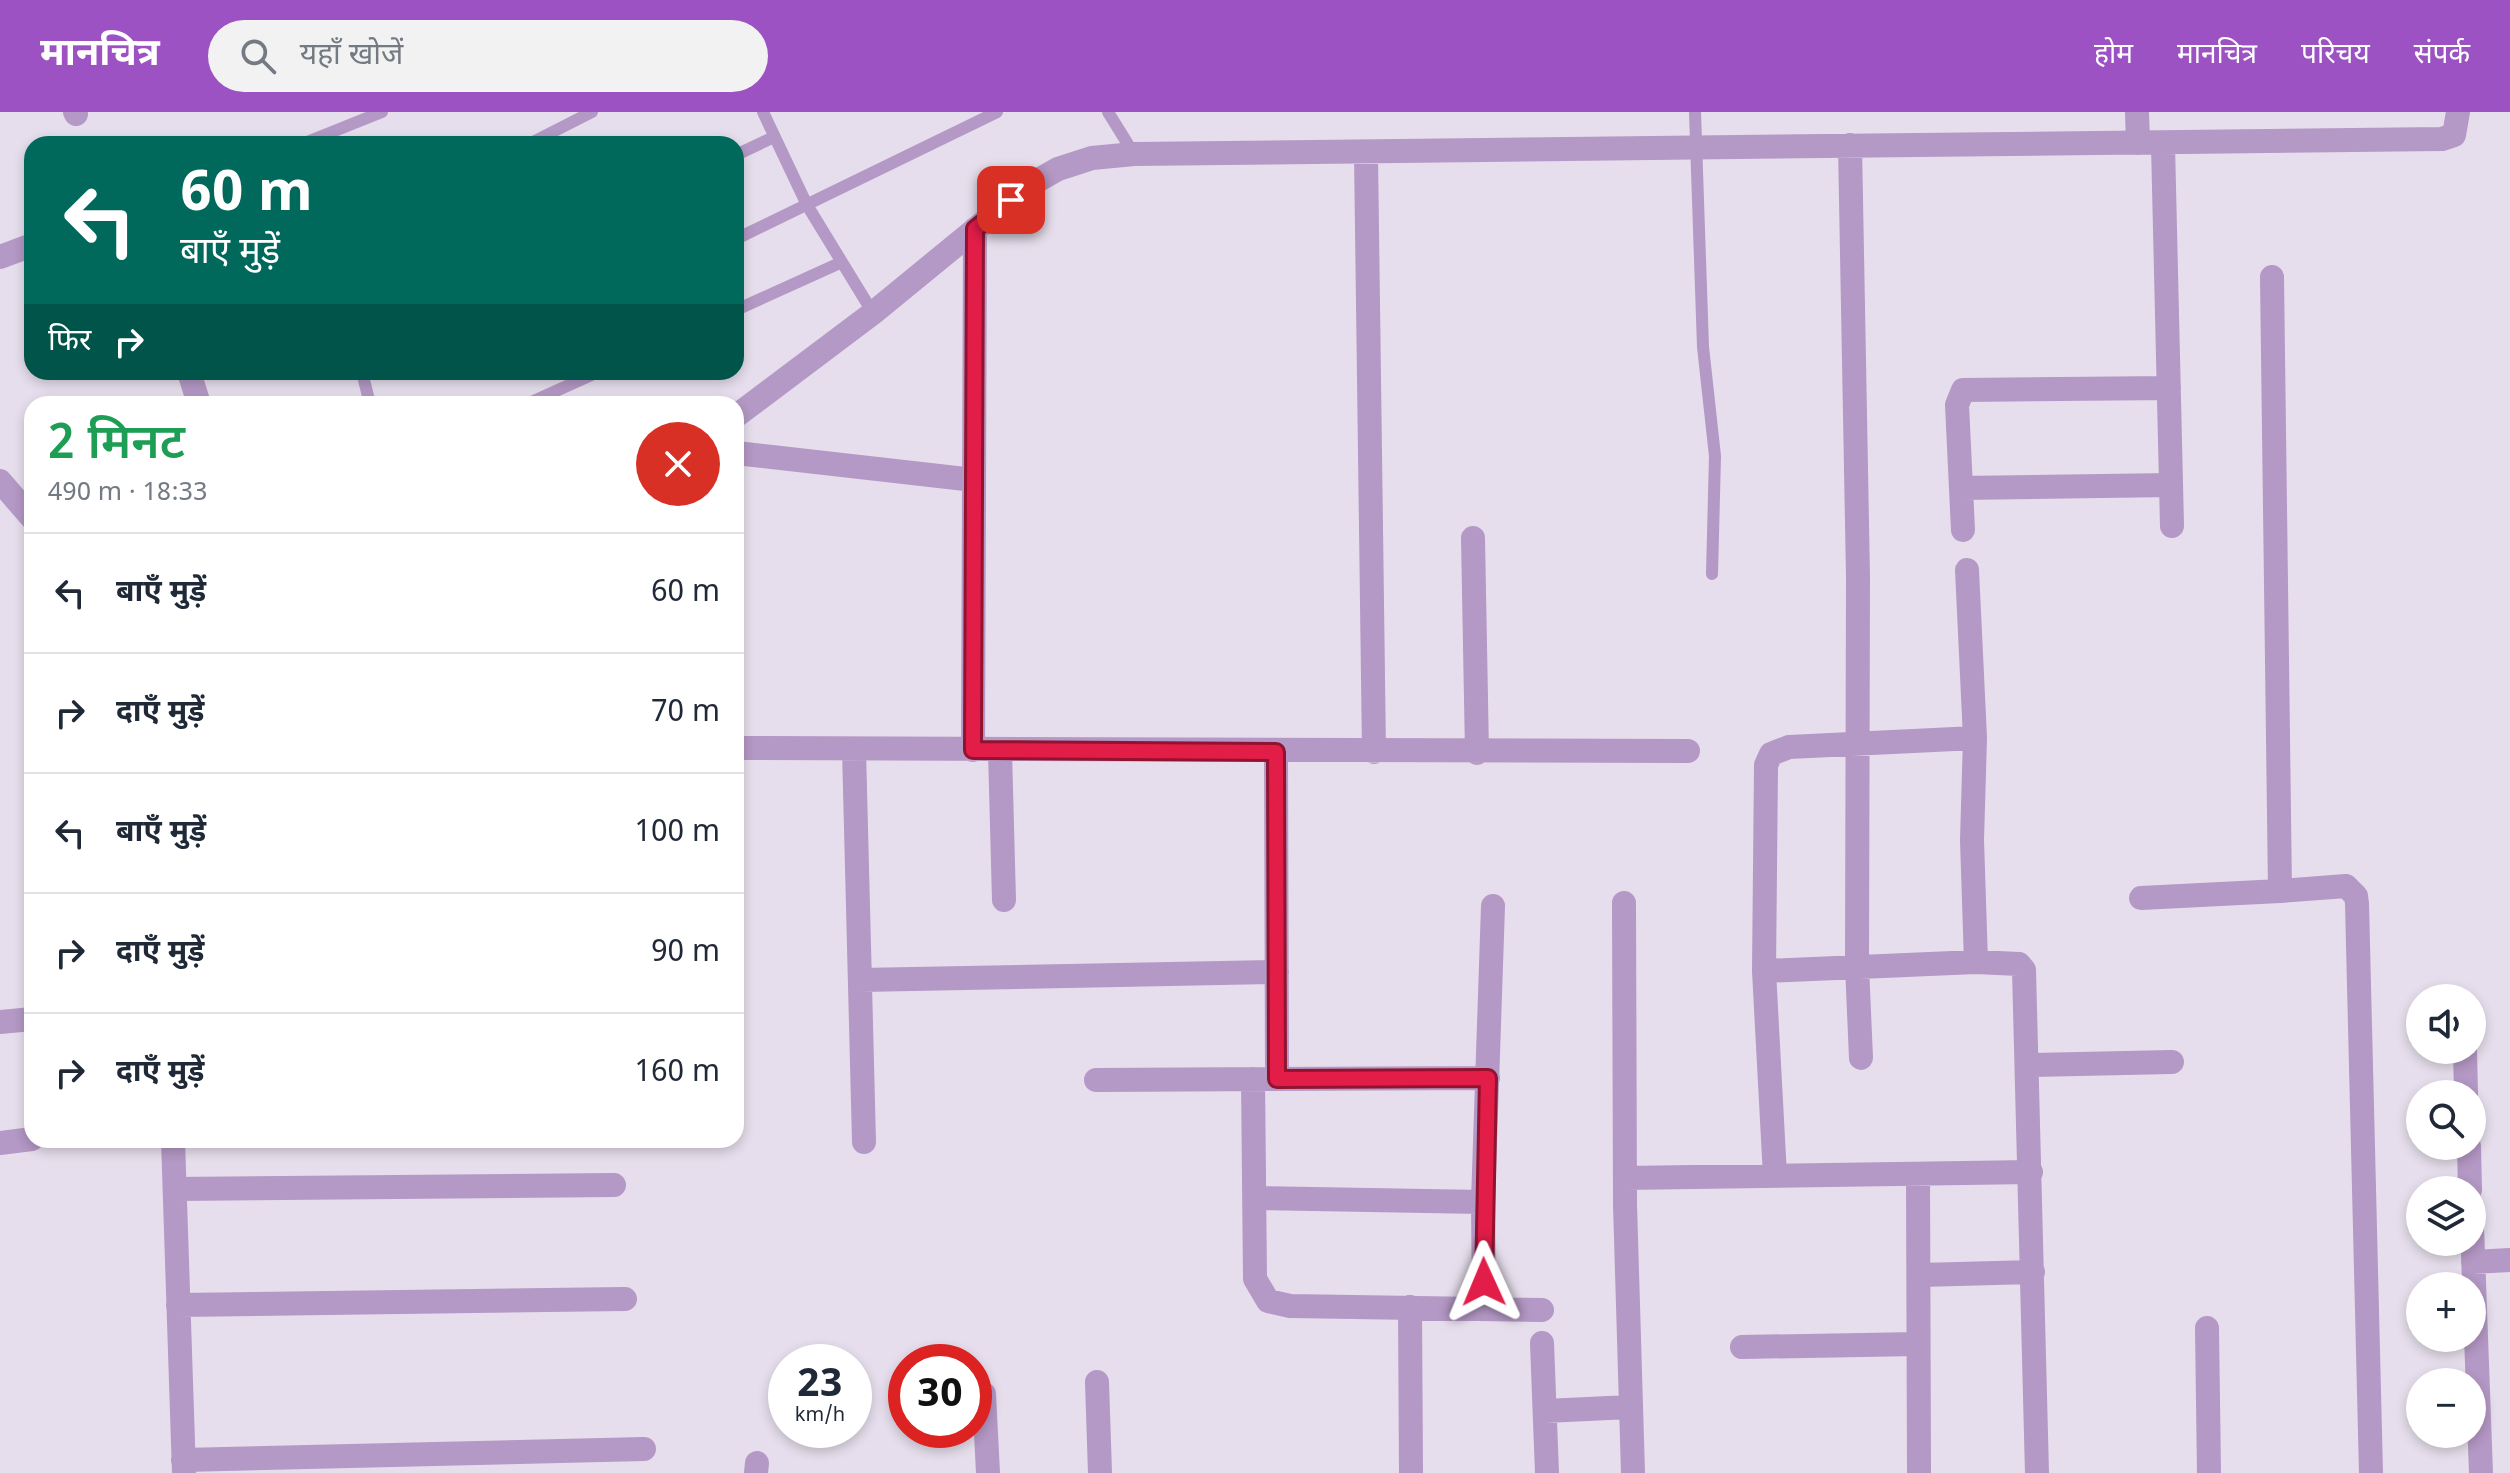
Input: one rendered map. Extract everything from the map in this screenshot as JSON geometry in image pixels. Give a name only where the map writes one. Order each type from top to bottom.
[{"type":"street","points":[[2137,112],[2138,143]]},
{"type":"street","points":[[744,410],[873,313],[1028,186],[1058,169],[1092,158],[1134,154],[1366,154],[1850,145],[2163,145],[2442,139],[2454,135],[2458,112]]},
{"type":"street","points":[[1850,145],[1858,745],[1857,966],[1861,1058]]},
{"type":"street","points":[[2163,145],[2172,526]]},
{"type":"street","points":[[1366,154],[1374,752]]},
{"type":"street","points":[[973,750],[975,229]]},
{"type":"street","points":[[0,257],[24,248]]},
{"type":"street","points":[[2272,277],[2280,891]]},
{"type":"street","points":[[1963,530],[1957,405],[1963,390],[2169,388]]},
{"type":"street","points":[[744,454],[974,480]]},
{"type":"street","points":[[0,481],[24,509]]},
{"type":"street","points":[[1961,488],[2171,485]]},
{"type":"street","points":[[1473,538],[1477,753]]},
{"type":"street","points":[[1967,570],[1975,738],[1972,840],[1976,962]]},
{"type":"street","points":[[1775,1176],[1764,971],[1766,765],[1771,754],[1789,747],[1975,738]]},
{"type":"street","points":[[744,748],[1477,753],[1688,751]]},
{"type":"street","points":[[854,750],[864,1142]]},
{"type":"street","points":[[1000,751],[1004,900]]},
{"type":"street","points":[[1276,752],[1277,972],[1256,1198],[1255,1279],[1268,1301],[1290,1306],[1542,1310]]},
{"type":"street","points":[[2141,898],[2346,886],[2356,896],[2371,1473]]},
{"type":"street","points":[[1624,903],[1625,1178],[1633,1473]]},
{"type":"street","points":[[1484,1308],[1483,1202],[1493,906]]},
{"type":"street","points":[[1764,971],[1976,962],[2019,964],[2024,970],[2037,1473]]},
{"type":"street","points":[[860,980],[1277,972]]},
{"type":"street","points":[[0,1022],[24,1020]]},
{"type":"street","points":[[2028,1065],[2172,1062]]},
{"type":"street","points":[[1096,1080],[1488,1078]]},
{"type":"street","points":[[0,1143],[24,1140]]},
{"type":"street","points":[[173,1148],[184,1466],[576,1462],[644,1449]]},
{"type":"street","points":[[1625,1178],[2031,1172]]},
{"type":"street","points":[[1918,1174],[1919,1473]]},
{"type":"street","points":[[175,1189],[614,1185]]},
{"type":"street","points":[[1256,1198],[1483,1202]]},
{"type":"street","points":[[2473,1256],[2481,1473]]},
{"type":"street","points":[[2473,1262],[2510,1260]]},
{"type":"street","points":[[1920,1275],[2033,1272]]},
{"type":"street","points":[[178,1305],[625,1299]]},
{"type":"street","points":[[1410,1307],[1411,1473]]},
{"type":"street","points":[[2207,1328],[2209,1473]]},
{"type":"street","points":[[1542,1343],[1547,1473]]},
{"type":"street","points":[[1742,1347],[1918,1344]]},
{"type":"street","points":[[1097,1382],[1100,1473]]},
{"type":"street","points":[[1545,1411],[1630,1407]]},
{"type":"street","points":[[987,1448],[988,1473]]},
{"type":"lane","points":[[318,136],[353,118],[382,112]]},
{"type":"lane","points":[[545,136],[592,112]]},
{"type":"lane","points":[[763,112],[807,205],[873,313]]},
{"type":"lane","points":[[744,235],[997,112]]},
{"type":"lane","points":[[1108,112],[1134,154]]},
{"type":"lane","points":[[1695,112],[1703,347],[1715,456],[1712,574]]},
{"type":"lane","points":[[744,151],[774,137]]},
{"type":"lane","points":[[744,306],[842,262]]},
{"type":"lane","points":[[545,396],[580,380]]},
{"type":"route","points":[[1011,200],[975,229],[973,750],[1276,752],[1277,1079],[1488,1078],[1483,1202],[1484,1282]]}]
